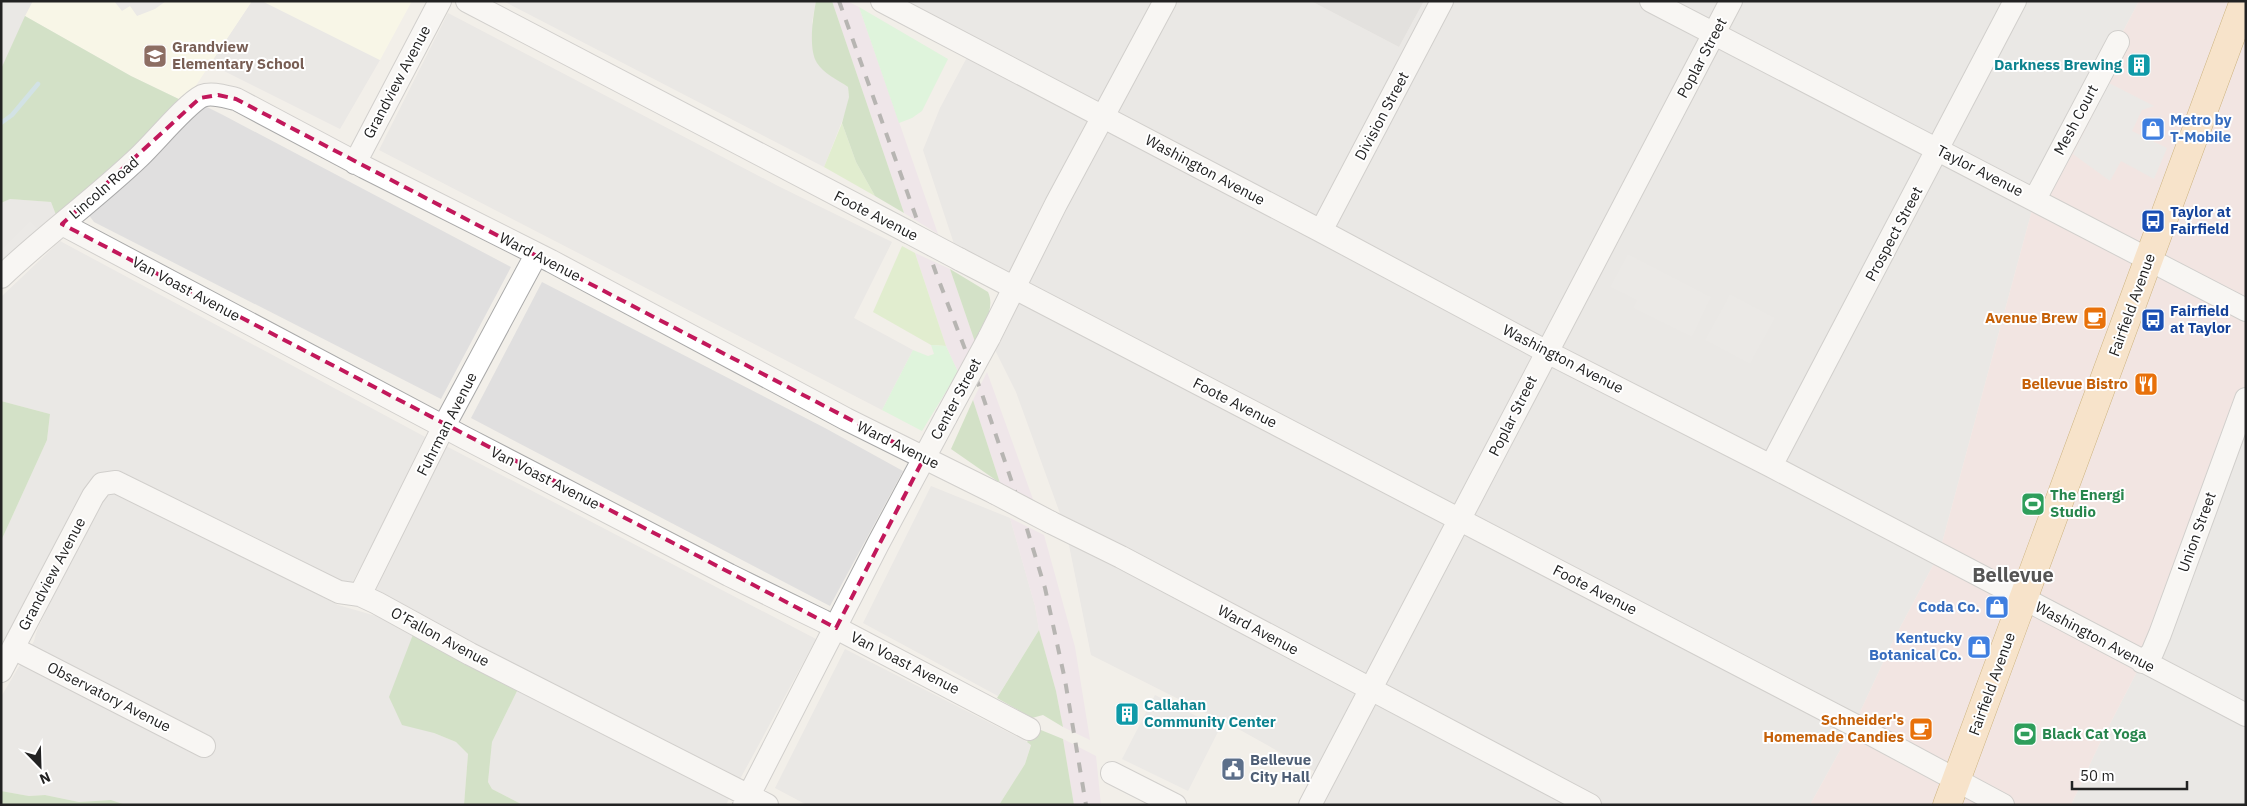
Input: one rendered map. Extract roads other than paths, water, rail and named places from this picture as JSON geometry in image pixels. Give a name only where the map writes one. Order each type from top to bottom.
[{"type":"main road","name":"Fairfield Avenue","points":[[1947,805],[2244,1]]},
{"type":"street","name":"Grandview Avenue","points":[[355,162],[440,1]]},
{"type":"street","name":"Foote Avenue","points":[[467,1],[908,232],[1014,290],[1460,520],[1957,779],[2003,805]]},
{"type":"street","name":"Washington Avenue","points":[[882,1],[919,10],[1103,117],[1547,352],[1771,466],[2246,715]]},
{"type":"street","name":"Center Street","points":[[753,802],[836,628],[1014,290],[1056,204],[1165,1]]},
{"type":"street","name":"Division Street","points":[[1321,231],[1442,1]]},
{"type":"street","name":"Taylor Avenue","points":[[1651,1],[2246,310]]},
{"type":"street","name":"Poplar Street","points":[[1310,805],[1369,689],[1460,520],[1731,1]]},
{"type":"street","name":"Prospect Street","points":[[1771,466],[2015,1]]},
{"type":"street","name":"Mesh Court","points":[[2035,199],[2118,42]]},
{"type":"street","name":"Ward Avenue","points":[[204,95],[218,95],[236,99],[924,458],[995,493],[1590,805]]},
{"type":"street","name":"Lincoln Road","points":[[1,277],[26,253],[139,157],[191,105],[204,95]]},
{"type":"street","name":"Van Voast Avenue","points":[[62,224],[729,575],[836,628],[1029,729]]},
{"type":"street","name":"Fuhrman Avenue","points":[[360,596],[444,426],[536,255]]},
{"type":"street","name":"Union Street","points":[[2142,662],[2152,653],[2160,634],[2246,399]]},
{"type":"street","name":"Grandview Avenue","points":[[1,671],[93,496],[102,484],[108,482]]},
{"type":"street","name":"O’Fallon Avenue","points":[[108,482],[127,486],[339,592],[360,596],[753,802]]},
{"type":"street","name":"Observatory Avenue","points":[[13,648],[204,746]]},
{"type":"street","points":[[1112,772],[1175,805]]},
{"type":"waterway","points":[[1,123],[12,115],[38,84]]},
{"type":"railway","points":[[839,1],[936,273],[981,391],[1020,506],[1045,588],[1065,680],[1086,805]]},
{"type":"place","name":"Grandview Elementary School","points":[[155,56]]},
{"type":"place","name":"Darkness Brewing","points":[[2139,65]]},
{"type":"place","name":"Metro by T-Mobile","points":[[2153,129]]},
{"type":"place","name":"Taylor at Fairfield","points":[[2153,221]]},
{"type":"place","name":"Avenue Brew","points":[[2095,318]]},
{"type":"place","name":"Fairfield at Taylor","points":[[2153,320]]},
{"type":"place","name":"Bellevue Bistro","points":[[2146,384]]},
{"type":"place","name":"The Energi Studio","points":[[2033,504]]},
{"type":"place","name":"Coda Co.","points":[[1997,607]]},
{"type":"place","name":"Kentucky Botanical Co.","points":[[1979,647]]},
{"type":"place","name":"Callahan Community Center","points":[[1127,714]]},
{"type":"place","name":"Schneider's Homemade Candies","points":[[1921,729]]},
{"type":"place","name":"Black Cat Yoga","points":[[2025,734]]},
{"type":"place","name":"Bellevue City Hall","points":[[1233,769]]},
{"type":"district","name":"Bellevue","points":[[2013,575]]}]
